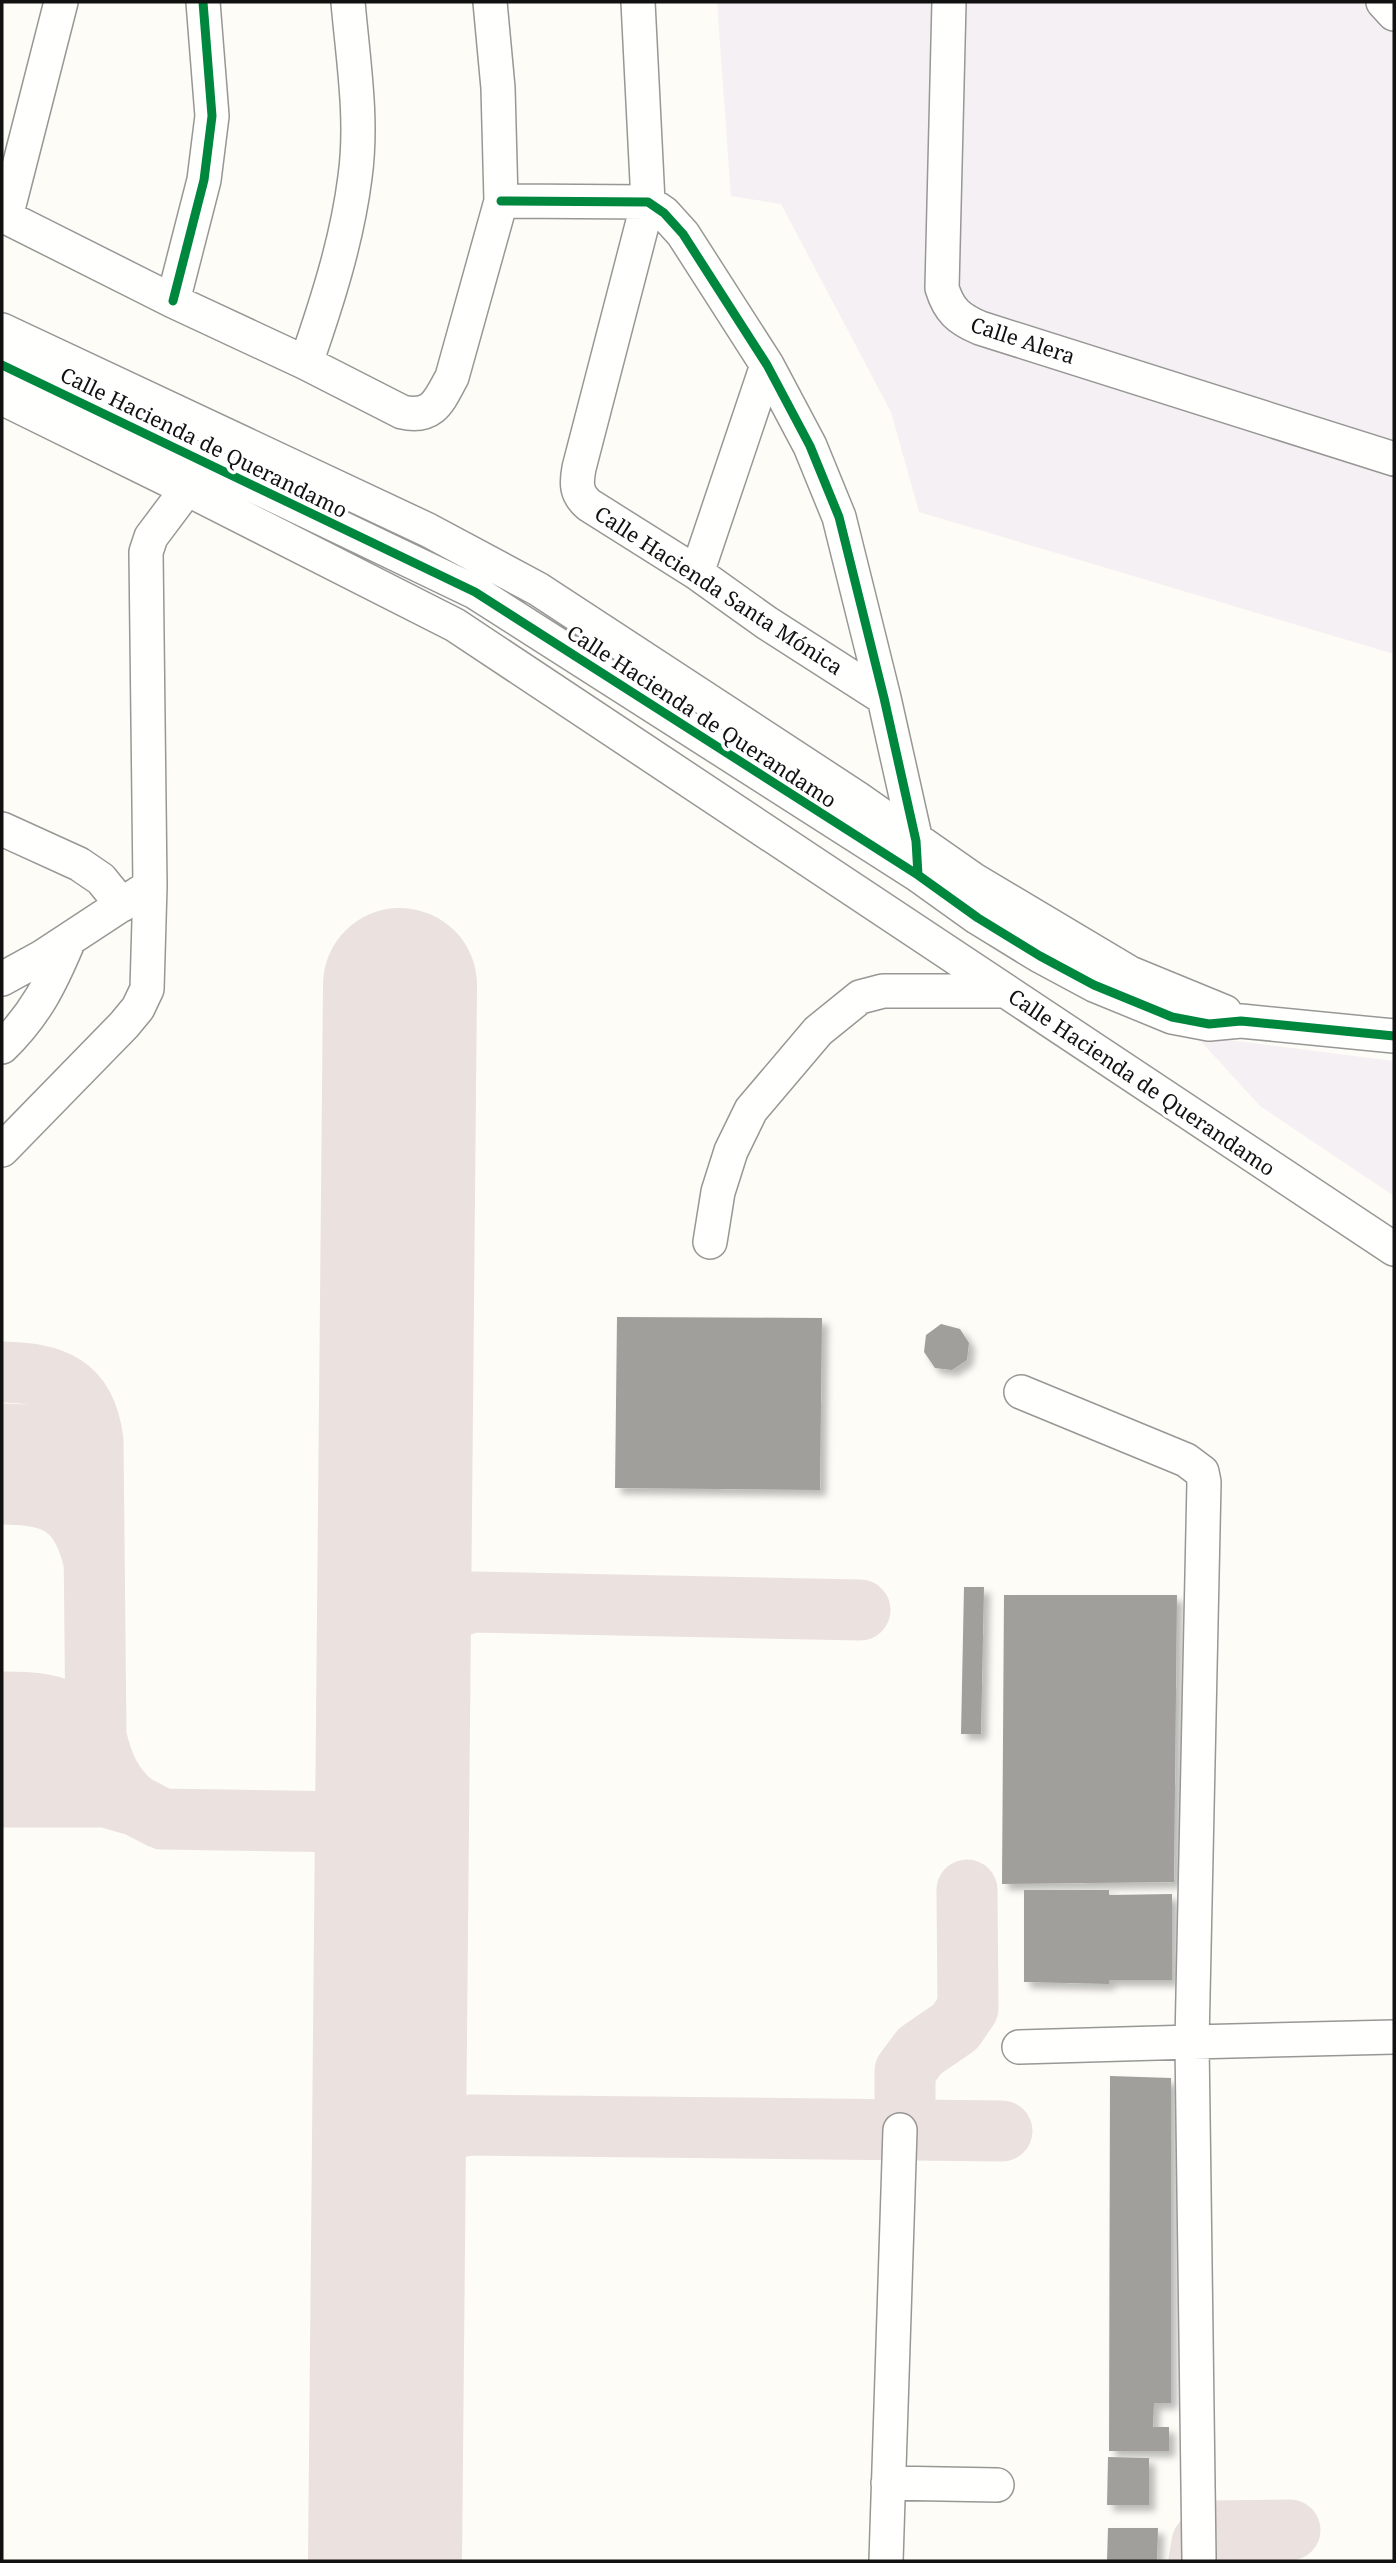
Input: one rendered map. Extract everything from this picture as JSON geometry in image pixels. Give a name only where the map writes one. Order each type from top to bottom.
[{"type":"street","points":[[61,2],[4,216],[402,412],[426,413],[440,400],[452,377],[501,201],[498,88],[489,2]]},
{"type":"street","points":[[173,301],[204,180],[212,116],[203,2]]},
{"type":"street","points":[[306,363],[333,283],[355,177],[358,109],[348,2]]},
{"type":"street","points":[[638,2],[648,202]]},
{"type":"street","name":"Calle Alera","points":[[948,2],[942,288],[952,312],[980,328],[1394,459]]},
{"type":"street","points":[[1383,2],[1394,14]]},
{"type":"street","points":[[501,201],[648,202],[664,213],[683,234],[767,365],[810,446],[839,517],[916,841],[918,875]]},
{"type":"street","name":"Calle Hacienda Santa Mónica","points":[[648,202],[579,468],[578,489],[581,498],[884,698]]},
{"type":"street","name":"Calle Hacienda de Querandamo","points":[[2,330],[488,560],[538,589],[857,798],[974,880],[1130,973],[1215,1007],[1241,1021]]},
{"type":"street","name":"Calle Hacienda de Querandamo","points":[[2,365],[475,592],[918,875],[978,918],[1094,985],[1172,1017],[1209,1024],[1241,1021],[1394,1036]]},
{"type":"street","points":[[697,573],[767,365]]},
{"type":"street","name":"Calle Hacienda de Querandamo","points":[[2,398],[455,625],[1394,1249]]},
{"type":"street","points":[[2,1150],[138,1009],[147,989],[149,886],[146,552],[152,537],[187,489]]},
{"type":"street","points":[[2,829],[79,864],[101,879],[122,905]]},
{"type":"street","points":[[2,979],[69,940],[149,886]]},
{"type":"street","points":[[2,1047],[24,1025],[52,980],[69,940]]},
{"type":"street","points":[[710,1242],[718,1192],[727,1161],[751,1110],[818,1031],[860,997],[883,991],[1004,991]]},
{"type":"street","points":[[1021,1392],[1186,1460],[1202,1472],[1204,1496],[1192,2042],[1199,2558]]},
{"type":"street","points":[[1019,2047],[1394,2037]]},
{"type":"street","points":[[886,2561],[901,2130]]},
{"type":"street","points":[[888,2483],[997,2485]]},
{"type":"shaded area","points":[[717,2],[1394,2],[1394,654],[919,512],[891,412],[781,204],[731,196]]},
{"type":"shaded area","points":[[1196,1036],[1394,1061],[1394,1196],[1260,1106]]},
{"type":"building","points":[[617,1317],[822,1318],[820,1490],[615,1488]]},
{"type":"building","points":[[941,1324],[960,1329],[969,1343],[967,1360],[952,1370],[935,1368],[924,1352],[926,1335]]},
{"type":"building","points":[[964,1587],[984,1587],[981,1734],[961,1734]]},
{"type":"building","points":[[1004,1595],[1177,1595],[1174,1882],[1002,1884]]},
{"type":"building","points":[[1024,1890],[1109,1890],[1109,1895],[1172,1894],[1172,1980],[1109,1980],[1109,1984],[1024,1982]]},
{"type":"building","points":[[1110,2076],[1171,2078],[1171,2403],[1154,2403],[1153,2427],[1169,2427],[1169,2451],[1109,2451]]},
{"type":"building","points":[[1108,2457],[1149,2458],[1149,2505],[1107,2505]]},
{"type":"building","points":[[1108,2528],[1158,2528],[1157,2561],[1107,2561]]},
{"type":"taxiway","points":[[2,1372],[37,1375],[64,1386],[75,1394],[89,1422],[93,1441],[96,1736],[109,1774],[120,1791],[135,1805]]},
{"type":"taxiway","points":[[2,1434],[45,1438],[70,1448],[88,1469],[93,1485]]},
{"type":"taxiway","points":[[2,1494],[37,1497],[63,1507],[82,1528],[94,1562]]},
{"type":"taxiway","points":[[395,1678],[409,1652],[434,1622],[457,1607],[472,1602],[860,1610]]},
{"type":"taxiway","points":[[2,1702],[51,1706],[64,1711],[85,1728],[102,1759]]},
{"type":"taxiway","points":[[2,1749],[57,1753],[135,1805],[162,1819],[352,1822],[368,1830],[380,1841],[388,1854],[392,1871]]},
{"type":"taxiway","points":[[2,1797],[106,1797],[130,1804]]},
{"type":"taxiway","points":[[905,2130],[905,2071],[920,2051],[955,2027],[968,2008],[967,1890]]},
{"type":"taxiway","points":[[389,2182],[393,2166],[407,2144],[429,2133],[471,2125],[1002,2131]]},
{"type":"taxiway","points":[[1199,2561],[1202,2543],[1212,2531],[1290,2530]]},
{"type":"runway","points":[[385,2561],[400,985]]},
{"type":"cycle path","points":[[173,301],[204,180],[212,116],[203,2]]},
{"type":"cycle path","points":[[501,201],[648,202],[664,213],[683,234],[767,365],[810,446],[839,517],[916,841],[918,875]]},
{"type":"cycle path","points":[[2,365],[475,592],[918,875],[978,918],[1094,985],[1172,1017],[1209,1024],[1241,1021],[1394,1036]]}]
